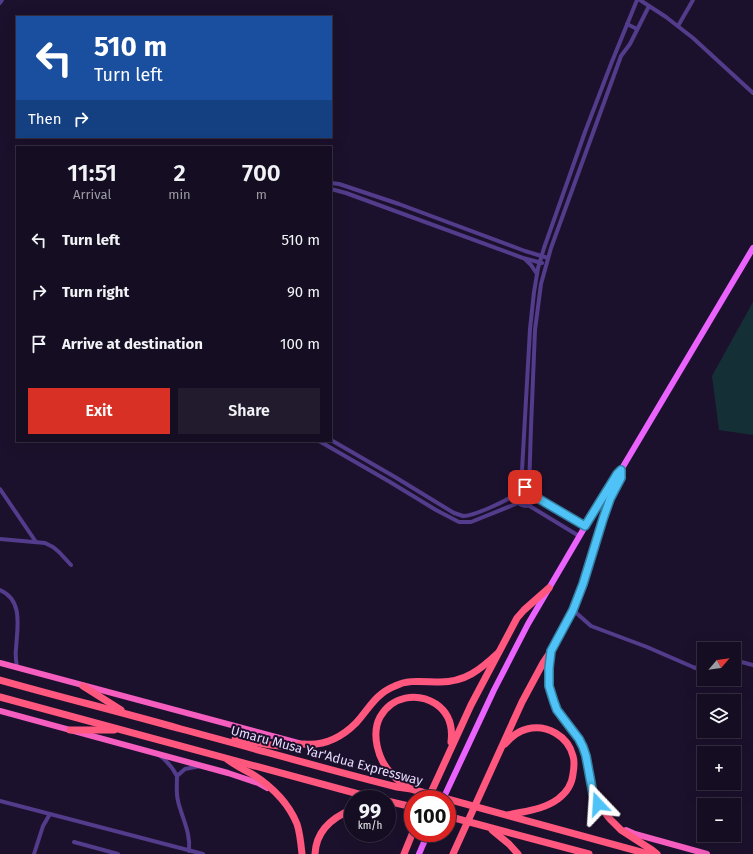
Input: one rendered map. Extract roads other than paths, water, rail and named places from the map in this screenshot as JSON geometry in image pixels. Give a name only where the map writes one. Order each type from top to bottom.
[{"type":"highway","points":[[453,854],[522,702],[573,610],[583,584],[605,512],[621,478],[621,470]]},
{"type":"highway","points":[[432,790],[470,705],[517,618],[524,610],[550,588]]},
{"type":"highway","points":[[551,651],[549,686],[557,710],[579,739],[583,747],[593,794],[598,804],[610,819],[626,834],[657,854]]},
{"type":"highway","points":[[223,740],[236,739],[260,744],[286,746],[308,745],[333,740],[344,734],[357,722],[381,693],[402,683],[411,681],[447,682],[462,678],[475,673],[498,653]]},
{"type":"highway","name":"Umaru Musa Yar'Adua Expressway","points":[[0,663],[304,744]]},
{"type":"highway","name":"Umaru Musa Yar'Adua Expressway","points":[[0,680],[360,778],[414,790]]},
{"type":"highway","points":[[83,686],[126,714]]},
{"type":"highway","points":[[0,697],[345,790]]},
{"type":"highway","points":[[414,790],[396,779],[384,764],[379,754],[376,734],[380,718],[390,706],[398,701],[414,697],[432,701],[446,713],[449,719],[452,730],[451,746]]},
{"type":"highway","points":[[0,711],[228,773],[258,783],[278,796]]},
{"type":"highway","points":[[502,747],[520,731],[542,728],[556,733],[565,741],[573,754],[574,761],[573,776],[569,788],[559,798],[547,806],[507,816]]},
{"type":"highway","points":[[70,730],[125,730]]},
{"type":"highway","points":[[222,757],[263,782],[278,796],[292,814],[297,824],[302,854]]},
{"type":"highway","name":"Umaru Musa Yar'Adua Expressway","points":[[456,802],[648,854]]},
{"type":"highway","points":[[315,854],[319,836],[324,829],[331,822],[344,814]]},
{"type":"highway","points":[[456,819],[589,854]]},
{"type":"highway","points":[[618,826],[635,834],[707,854]]},
{"type":"highway","points":[[486,827],[509,844],[518,854]]},
{"type":"highway","points":[[404,854],[409,842]]},
{"type":"main road","points":[[447,790],[494,690],[528,624],[579,536],[617,474],[621,470],[753,248]]},
{"type":"main road","points":[[419,854],[424,842]]},
{"type":"street","points":[[521,488],[530,329],[537,274],[544,248],[585,132],[637,0]]},
{"type":"street","points":[[640,0],[678,26],[753,93]]},
{"type":"street","points":[[678,26],[693,0]]},
{"type":"street","points":[[585,526],[534,496],[529,488],[535,330],[542,284],[548,258],[561,219],[621,56],[630,44],[649,6]]},
{"type":"street","points":[[627,24],[637,29]]},
{"type":"street","points":[[621,40],[630,44]]},
{"type":"street","points":[[332,183],[399,204],[530,253],[548,258]]},
{"type":"street","points":[[332,189],[366,200],[523,258],[547,265]]},
{"type":"street","points":[[530,253],[538,252],[544,248]]},
{"type":"street","points":[[523,258],[531,265],[537,274]]},
{"type":"street","points":[[524,427],[531,427]]},
{"type":"street","points":[[332,441],[454,513],[464,516],[499,504],[516,495]]},
{"type":"street","points":[[321,442],[455,521],[467,522],[478,519],[518,503]]},
{"type":"street","points":[[349,458],[353,452]]},
{"type":"street","points":[[390,482],[395,477]]},
{"type":"street","points":[[529,488],[525,487],[517,491],[516,499],[518,503],[524,506],[528,505],[579,536]]},
{"type":"street","points":[[0,489],[36,542]]},
{"type":"street","points":[[528,505],[533,500],[534,496]]},
{"type":"street","points":[[436,510],[439,504]]},
{"type":"street","points":[[0,539],[45,543],[59,552],[71,565]]},
{"type":"street","points":[[0,590],[5,592],[11,598],[17,610],[18,627],[16,667]]},
{"type":"street","points":[[573,610],[591,626],[697,668]]},
{"type":"street","points":[[741,662],[753,665]]},
{"type":"street","points":[[158,754],[167,761],[177,776],[176,789],[188,833],[189,851]]},
{"type":"street","points":[[177,776],[185,769],[202,766]]},
{"type":"street","points":[[0,801],[203,854]]},
{"type":"street","points":[[34,854],[43,826],[50,814]]},
{"type":"street","points":[[74,842],[118,854]]}]
